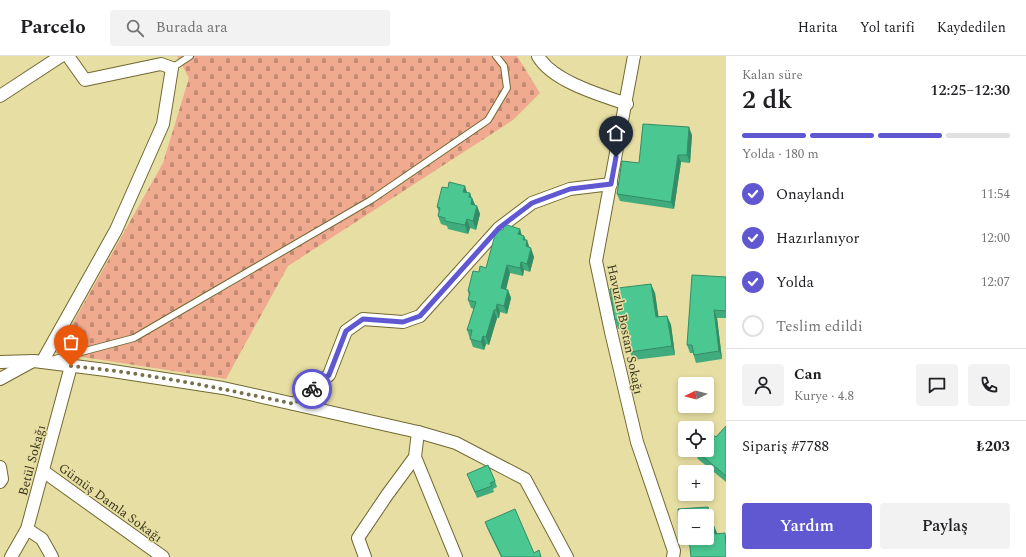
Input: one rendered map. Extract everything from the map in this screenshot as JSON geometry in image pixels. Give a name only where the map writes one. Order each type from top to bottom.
[{"type":"street","points":[[0,96],[61,56]]},
{"type":"street","points":[[0,379],[38,361],[116,230],[163,124],[172,68],[161,64],[85,80],[68,56]]},
{"type":"street","points":[[538,56],[542,64],[580,88],[627,104]]},
{"type":"street","name":"Havuzlu Bostan Sokağı","points":[[634,56],[627,104],[596,261],[637,442],[674,551],[673,557]]},
{"type":"street","points":[[294,404],[329,375],[346,331],[363,319],[403,322],[420,316],[499,228],[532,203],[570,189],[611,184]]},
{"type":"street","points":[[0,362],[38,361],[223,388],[418,432],[456,443],[525,479],[567,557]]},
{"type":"street","name":"Betül Sokağı","points":[[11,557],[27,529],[71,366]]},
{"type":"street","points":[[366,557],[358,538],[415,457],[418,432]]},
{"type":"street","points":[[415,457],[456,557]]},
{"type":"street","points":[[0,466],[2,479],[0,482]]},
{"type":"street","name":"Gümüş Damla Sokağı","points":[[43,471],[163,557]]},
{"type":"street","points":[[27,529],[42,539],[52,557]]},
{"type":"lane","points":[[172,68],[190,56]]},
{"type":"lane","points":[[38,361],[134,338],[371,200],[488,120],[507,88],[504,66],[496,56]]},
{"type":"green space","points":[[177,56],[517,56],[540,93],[513,120],[288,266],[226,379],[56,353],[163,163],[189,78]]},
{"type":"building","points":[[643,124],[689,127],[687,155],[678,155],[671,202],[617,194],[622,161],[639,163]]},
{"type":"building","points":[[449,182],[465,186],[463,192],[470,193],[469,197],[472,198],[471,204],[477,206],[473,221],[467,219],[465,225],[445,221],[445,218],[438,216],[440,208],[437,207],[442,187],[448,188]]},
{"type":"building","points":[[504,224],[520,229],[518,234],[524,236],[523,240],[527,240],[526,246],[531,248],[527,264],[521,262],[520,268],[507,265],[501,288],[508,290],[504,306],[497,304],[486,337],[483,336],[481,342],[470,339],[472,330],[467,330],[476,302],[468,300],[470,292],[468,291],[473,271],[479,272],[480,266],[486,268],[496,231],[498,229],[503,230]]},
{"type":"building","points":[[692,275],[726,277],[726,311],[714,310],[719,351],[694,355],[692,345],[687,345]]},
{"type":"building","points":[[651,284],[656,317],[667,316],[672,346],[630,352],[625,319],[615,320],[610,289]]},
{"type":"building","points":[[726,426],[726,476],[703,457],[714,457],[714,436],[716,437]]},
{"type":"building","points":[[488,465],[495,481],[490,483],[492,486],[475,492],[467,474]]},
{"type":"building","points":[[708,507],[708,509],[678,509]]},
{"type":"building","points":[[515,509],[534,553],[539,550],[541,557],[502,557],[485,522]]},
{"type":"building","points":[[714,526],[715,534],[725,533],[726,557],[691,557],[690,545],[714,545]]},
{"type":"way so far","points":[[71,366],[223,388],[294,404],[312,389]]},
{"type":"route","points":[[312,389],[329,375],[346,331],[363,319],[403,322],[420,316],[499,228],[532,203],[570,189],[611,184],[616,157]]}]
